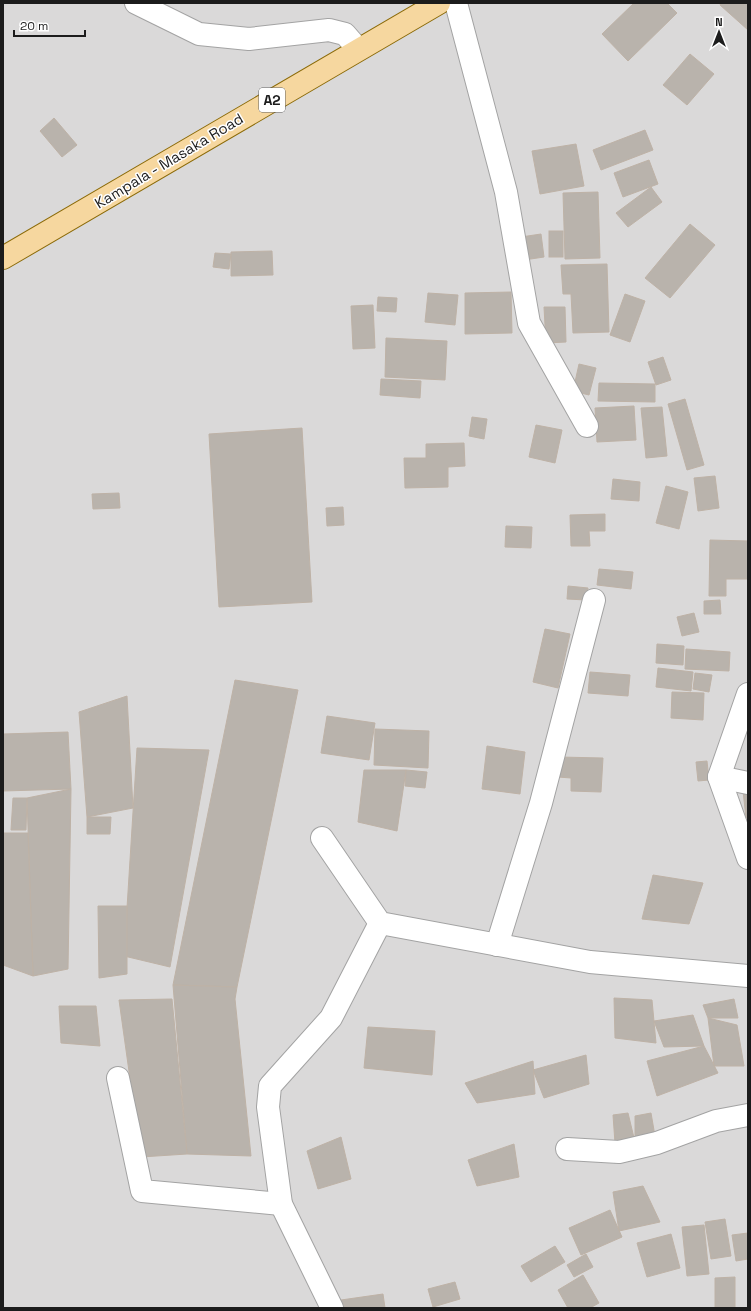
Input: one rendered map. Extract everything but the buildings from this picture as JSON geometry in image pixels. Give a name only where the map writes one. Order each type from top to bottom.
[{"type":"main road","name":"Kampala - Masaka Road","points":[[3,258],[439,3]]},
{"type":"street","points":[[136,3],[199,34],[249,39],[329,30],[345,34],[358,49]]},
{"type":"street","points":[[456,3],[506,192],[529,323],[587,426]]},
{"type":"street","points":[[497,945],[541,803],[594,600]]},
{"type":"street","points":[[748,694],[719,777],[748,858]]},
{"type":"street","points":[[719,777],[748,783]]},
{"type":"street","points":[[322,838],[380,923],[590,962],[748,976]]},
{"type":"street","points":[[332,1308],[281,1204],[268,1107],[270,1086],[331,1018],[380,923]]},
{"type":"street","points":[[118,1078],[142,1191],[281,1204]]},
{"type":"street","points":[[567,1149],[619,1152],[657,1144],[716,1121],[748,1114]]},
{"type":"shaded area","points":[[3,3],[748,3],[748,1308],[3,1308]]}]
